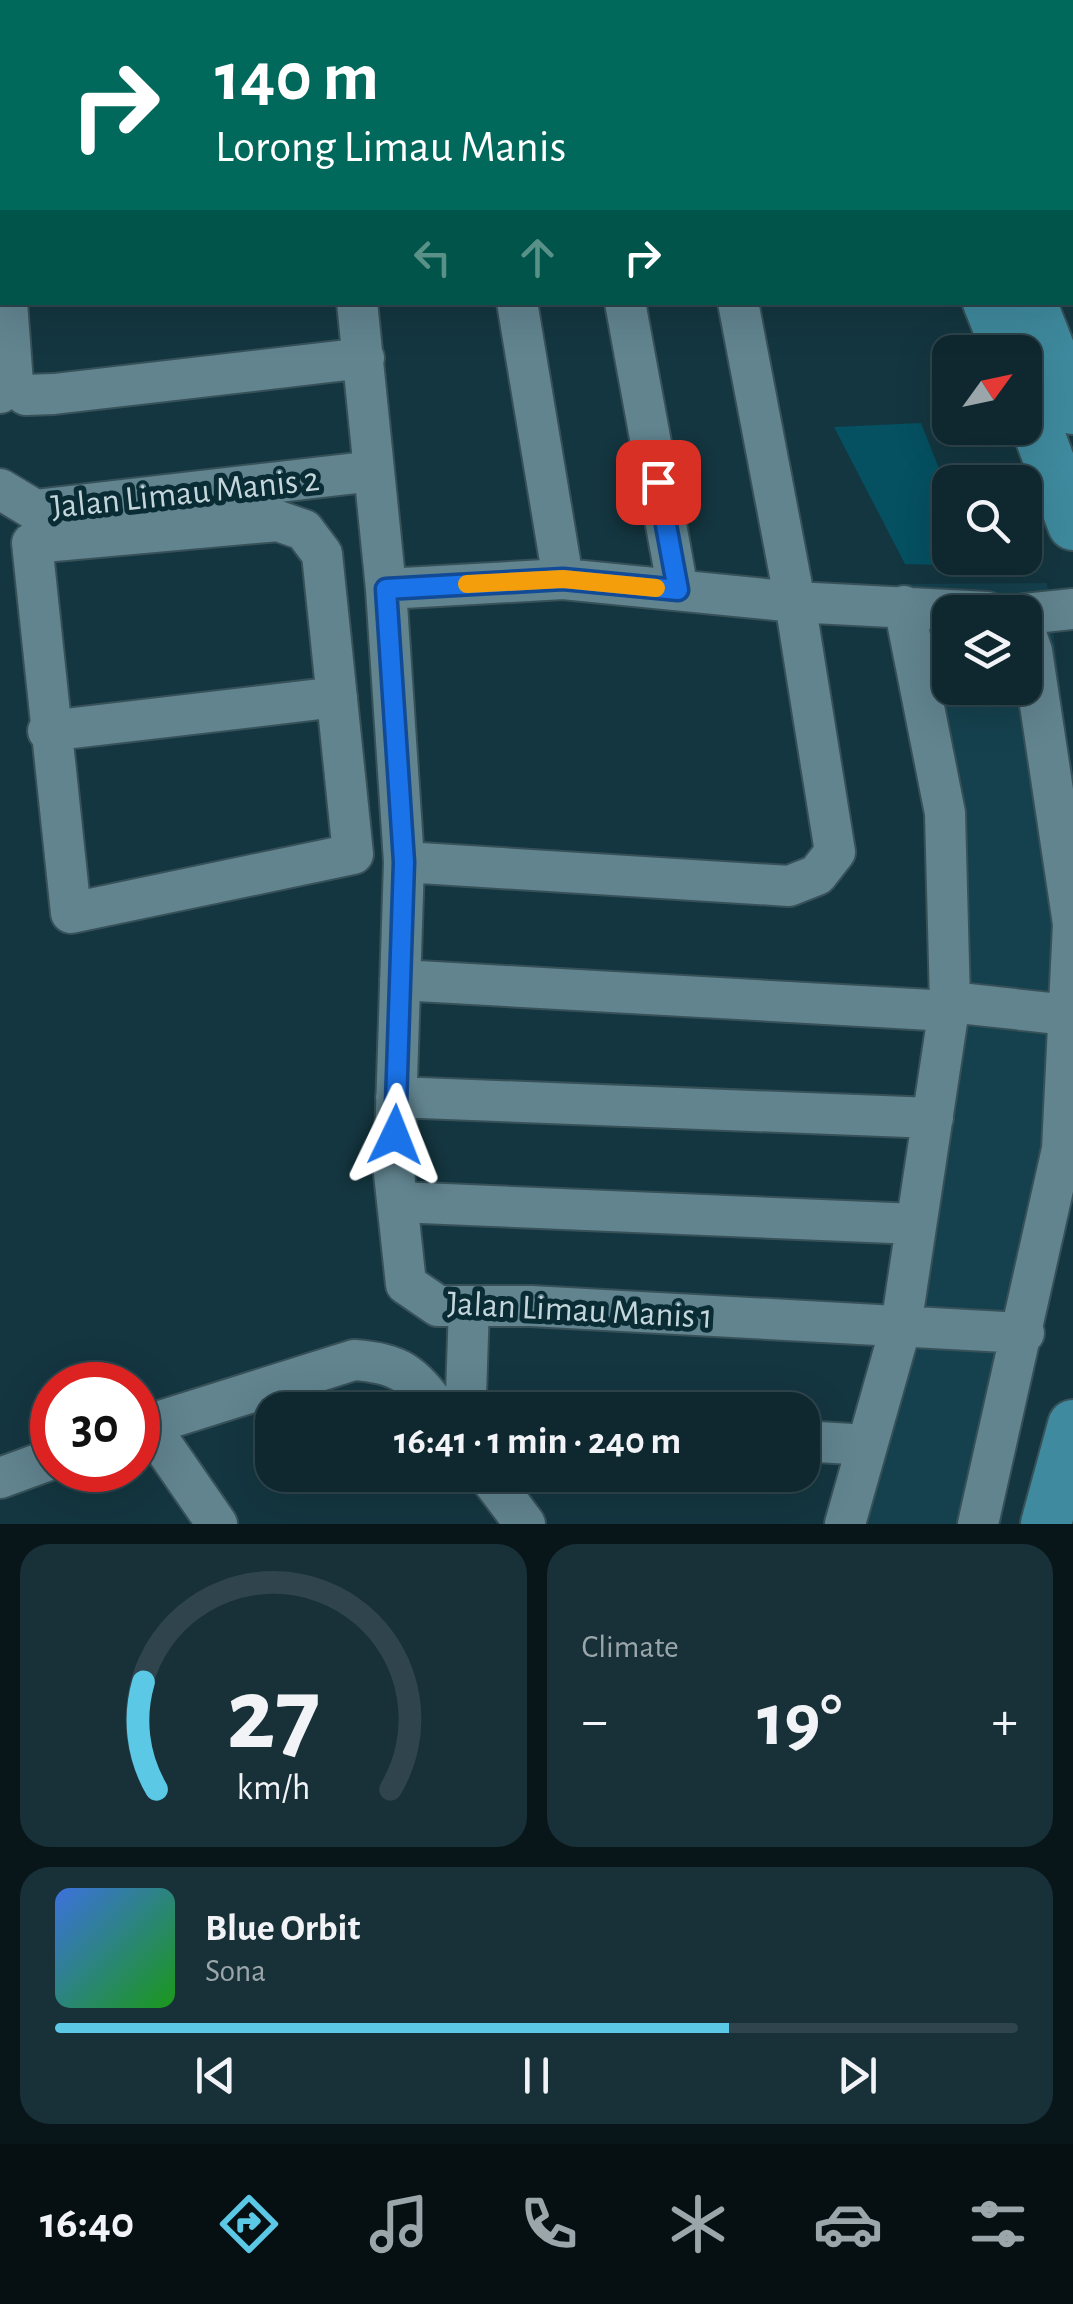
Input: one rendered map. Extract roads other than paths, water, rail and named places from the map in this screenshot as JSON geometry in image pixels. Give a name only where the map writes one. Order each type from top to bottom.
[{"type":"main road","points":[[989,305],[1001,335]]},
{"type":"main road","points":[[1031,305],[1073,409]]},
{"type":"main road","points":[[1042,442],[1073,525]]},
{"type":"main road","points":[[1046,1524],[1073,1424]]},
{"type":"street","points":[[7,305],[7,388],[26,395],[364,358]]},
{"type":"street","name":"Jalan Limau Manis 1","points":[[356,305],[386,589],[404,853],[396,1097],[397,1202],[406,1284],[438,1306],[1024,1332]]},
{"type":"street","points":[[517,305],[563,579]]},
{"type":"street","points":[[625,305],[678,590]]},
{"type":"street","points":[[353,854],[322,554],[304,530],[278,521],[32,543],[48,731],[70,912],[353,854],[404,853],[789,886],[817,875],[835,852],[796,602],[739,305]]},
{"type":"street","name":"Jalan Limau Manis 2","points":[[0,489],[35,510],[374,471]]},
{"type":"street","points":[[386,589],[563,579],[796,602],[932,608]]},
{"type":"street","points":[[845,1524],[901,1326],[950,1007],[945,813],[904,606]]},
{"type":"street","points":[[1042,612],[1073,609]]},
{"type":"street","points":[[48,731],[337,697]]},
{"type":"street","points":[[978,1524],[1062,1149],[1073,924],[1040,705]]},
{"type":"street","points":[[400,980],[1068,1015]]},
{"type":"street","points":[[396,1097],[933,1118]]},
{"type":"street","points":[[397,1202],[916,1224]]},
{"type":"street","points":[[466,1392],[469,1306]]},
{"type":"street","points":[[160,1421],[354,1360],[386,1362],[406,1372],[423,1392]]},
{"type":"street","points":[[820,1443],[867,1445]]},
{"type":"street","points":[[160,1449],[217,1524]]},
{"type":"street","points":[[0,1478],[30,1467]]},
{"type":"street","points":[[501,1492],[526,1524]]}]
